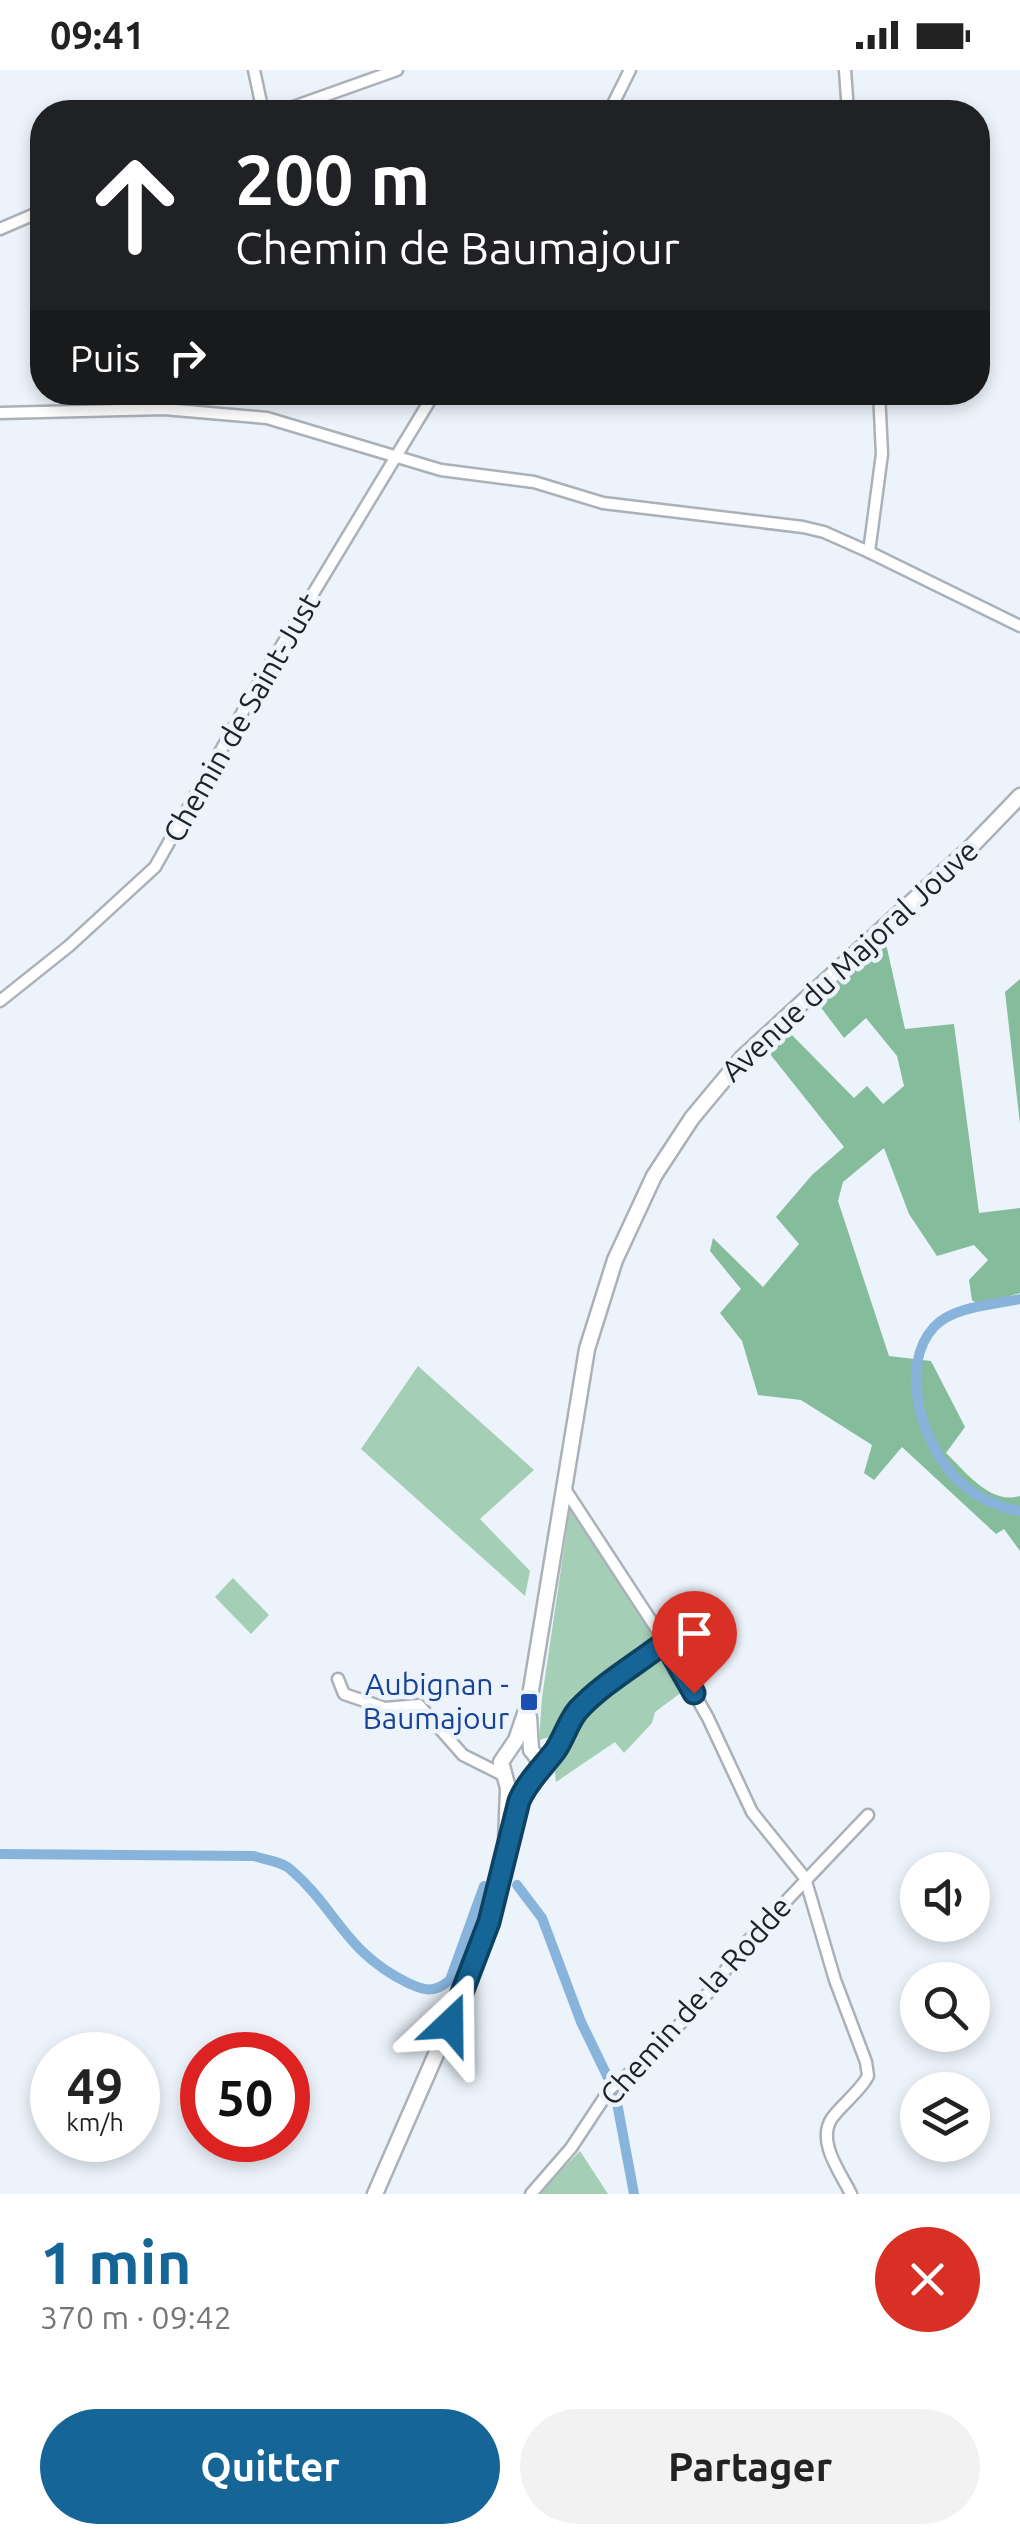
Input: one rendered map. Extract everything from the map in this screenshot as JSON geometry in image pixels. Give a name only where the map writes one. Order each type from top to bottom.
[{"type":"main road","name":"Avenue du Majoral Jouve","points":[[506,1846],[509,1798],[501,1769],[530,1702],[587,1349],[605,1287],[640,1202],[672,1148],[742,1058],[967,851],[1020,796]]},
{"type":"main road","name":"Avenue du Majoral Jouve","points":[[375,2194],[472,1974],[489,1922],[506,1846],[527,1784],[540,1768],[532,1751],[530,1702]]},
{"type":"main road","points":[[506,1752],[520,1746],[532,1751]]},
{"type":"main road","points":[[505,1777],[520,1785],[527,1784]]},
{"type":"street","points":[[254,70],[260,100]]},
{"type":"street","points":[[313,100],[397,70]]},
{"type":"street","points":[[615,100],[630,70]]},
{"type":"street","points":[[845,70],[847,100]]},
{"type":"street","points":[[0,230],[30,216]]},
{"type":"street","name":"Chemin de Saint-Just","points":[[0,1002],[155,868],[259,683],[426,405]]},
{"type":"street","points":[[869,552],[882,454],[880,405]]},
{"type":"street","points":[[0,413],[164,410],[267,418],[441,470],[555,486],[603,502],[803,527],[869,552],[1020,626]]},
{"type":"street","points":[[564,1486],[665,1642],[708,1718],[752,1812],[806,1878],[835,1980],[866,2062],[865,2082],[827,2130],[828,2147],[852,2194]]},
{"type":"street","points":[[540,1768],[579,1709],[665,1642]]},
{"type":"street","points":[[338,1679],[344,1694],[384,1708],[418,1705],[425,1709],[456,1748],[505,1777]]},
{"type":"street","points":[[532,1751],[561,1740]]},
{"type":"street","points":[[474,1761],[506,1752]]},
{"type":"street","name":"Chemin de la Rodde","points":[[531,2194],[571,2148],[613,2086],[651,2056],[806,1878],[868,1814]]},
{"type":"green space","points":[[885,939],[905,1029],[954,1024],[979,1213],[1020,1208],[1020,1293],[979,1305],[972,1300],[969,1280],[988,1260],[974,1245],[937,1256],[909,1214],[884,1148],[843,1182],[838,1201],[889,1356],[931,1361],[965,1427],[946,1453],[989,1491],[1009,1498],[1020,1496],[1020,1551],[1004,1529],[996,1534],[902,1447],[874,1480],[864,1473],[872,1445],[801,1400],[758,1395],[742,1341],[720,1313],[741,1289],[710,1251],[713,1238],[763,1287],[799,1244],[776,1217],[812,1175],[844,1147],[766,1049],[787,1030],[854,1098],[867,1086],[883,1104],[904,1086],[897,1056],[866,1018],[844,1038],[816,1001]]},
{"type":"green space","points":[[1020,979],[1020,1124],[1005,992]]},
{"type":"green space","points":[[418,1366],[534,1470],[480,1519],[530,1571],[525,1596],[361,1449]]},
{"type":"green space","points":[[575,1507],[659,1639],[566,1713],[553,1736],[539,1740],[570,1508]]},
{"type":"green space","points":[[233,1578],[269,1615],[251,1634],[215,1597]]},
{"type":"green space","points":[[663,1655],[672,1660],[686,1689],[655,1712],[652,1723],[624,1753],[615,1742],[556,1782],[554,1764],[568,1752],[585,1712],[651,1656]]},
{"type":"green space","points":[[580,2151],[608,2194],[538,2194]]},
{"type":"waterway","points":[[1020,1299],[963,1310],[942,1320],[923,1344],[916,1385],[926,1428],[946,1467],[979,1496],[1020,1511]]},
{"type":"waterway","points":[[0,1854],[254,1856],[278,1862],[306,1884],[369,1958],[408,1983],[430,1989],[450,1980],[484,1886]]},
{"type":"waterway","points":[[517,1885],[542,1918],[581,2022],[615,2092],[634,2194]]},
{"type":"place","name":"Aubignan - Baumajour","points":[[529,1702]]},
{"type":"route","points":[[450,2024],[489,1922],[519,1801],[527,1784],[555,1750],[572,1717],[665,1642],[694,1693]]}]
